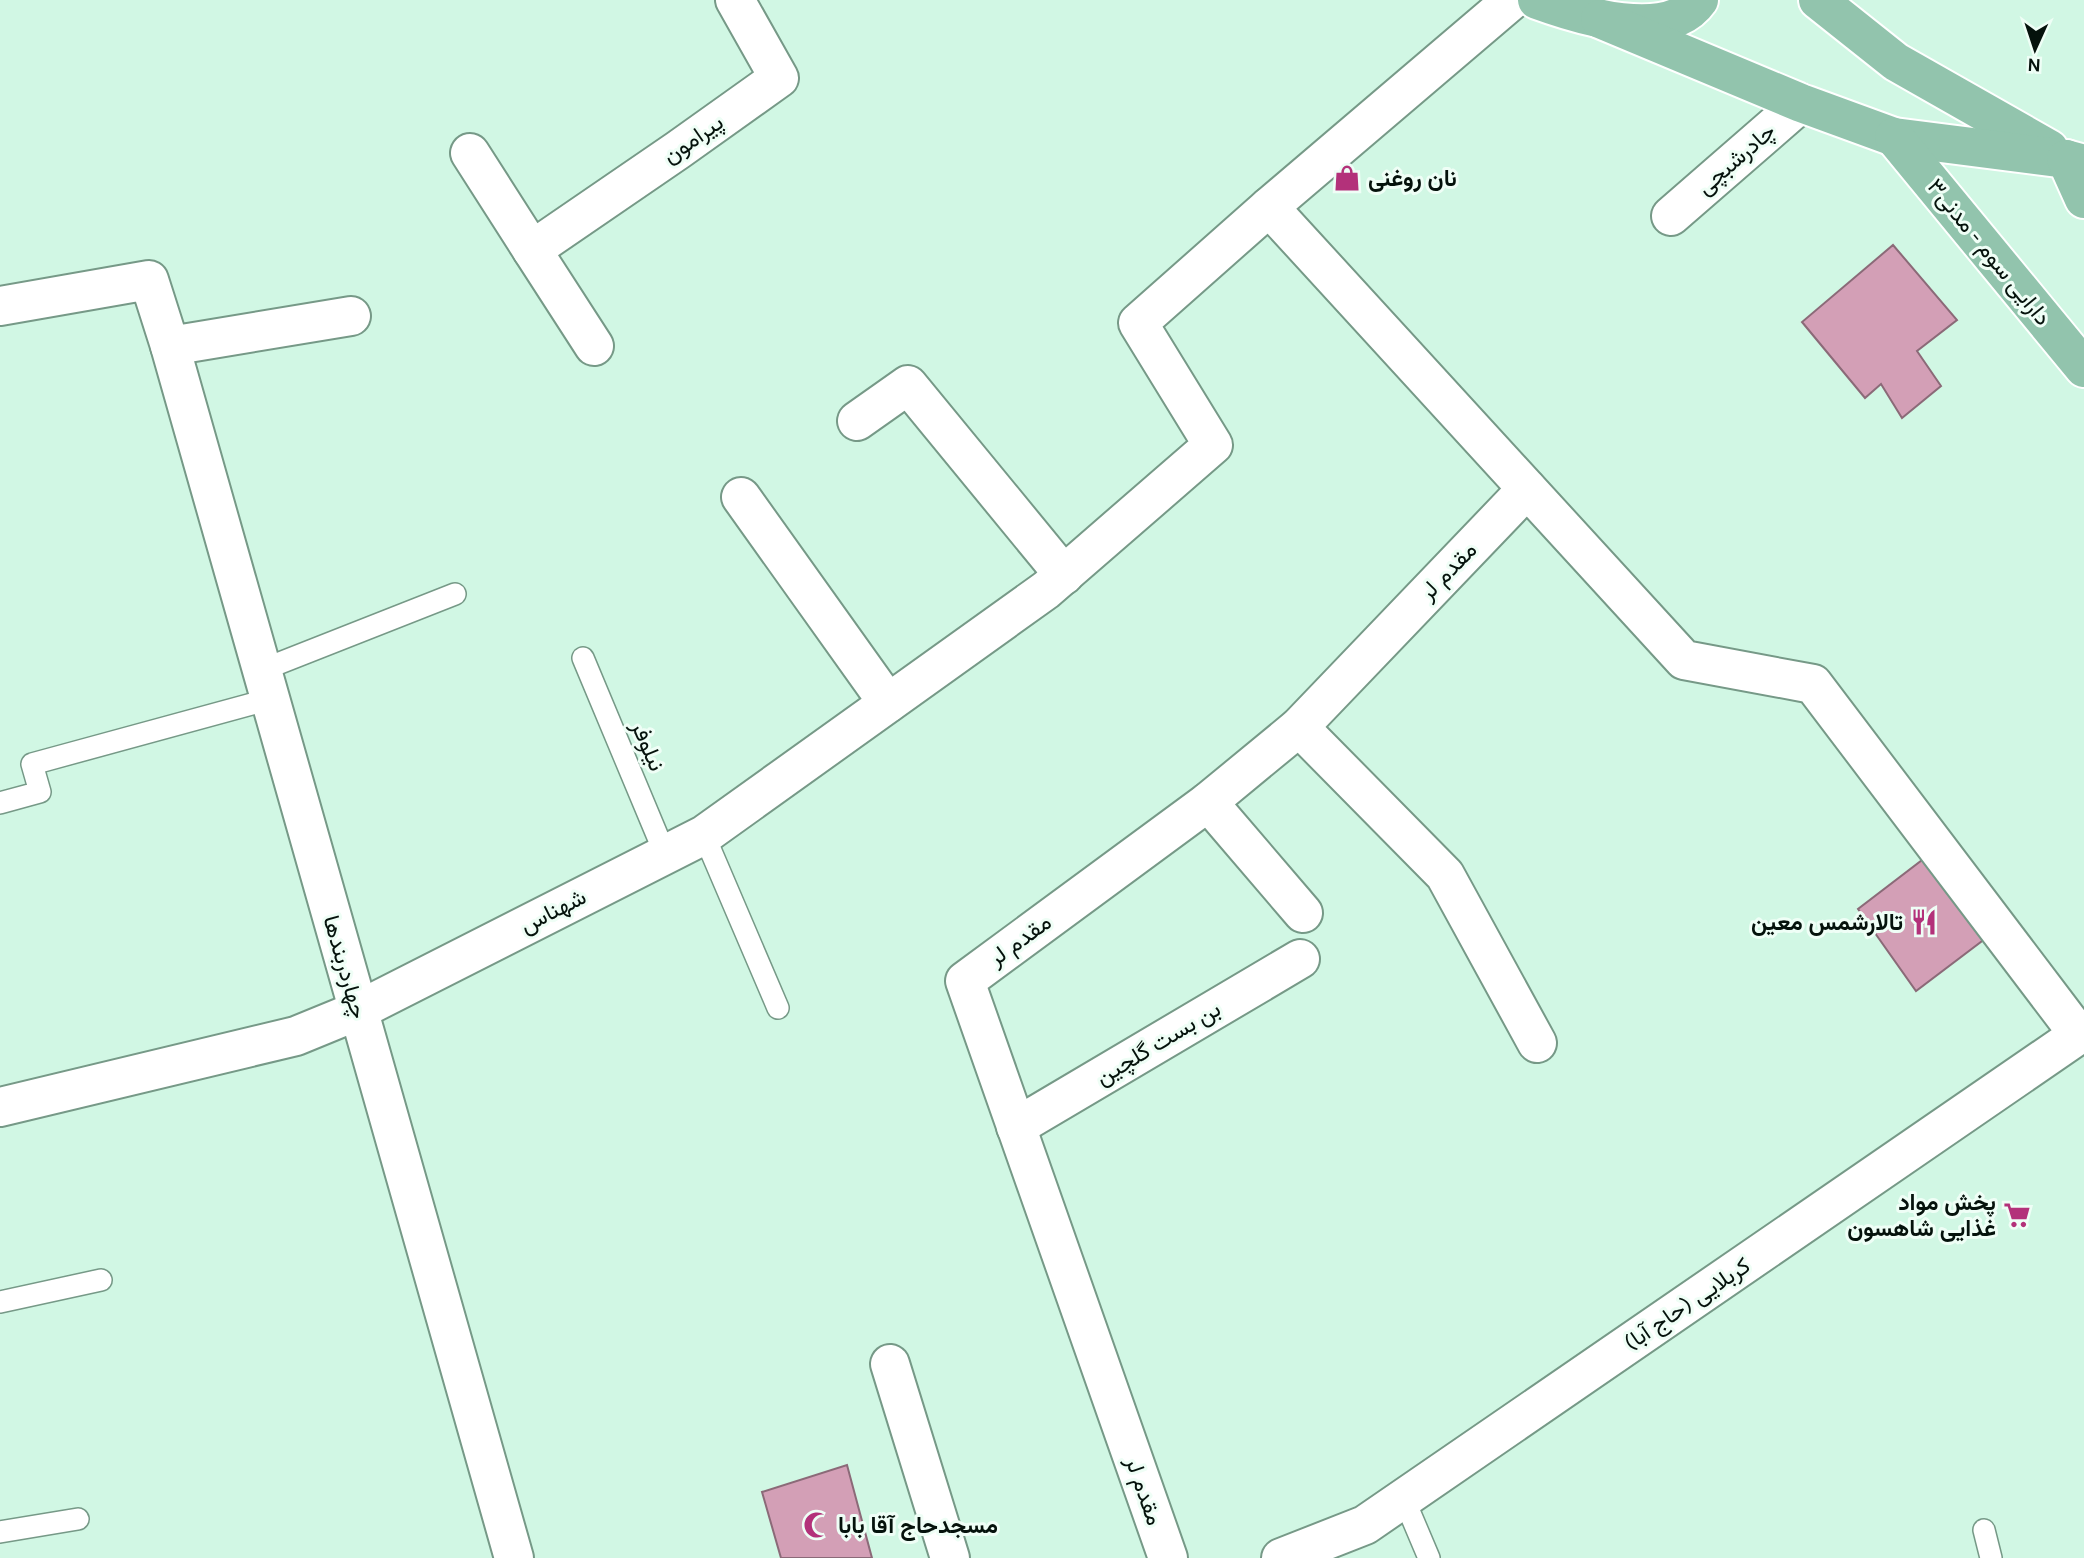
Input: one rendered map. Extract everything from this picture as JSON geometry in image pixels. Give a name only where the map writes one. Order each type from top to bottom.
[{"type":"main road","points":[[1537,0],[1600,19],[1801,103],[1895,137],[2075,161]]},
{"type":"main road","points":[[1600,19],[1643,24],[1671,19],[1693,8],[1699,0]]},
{"type":"main road","points":[[1818,0],[1896,62],[2075,161],[2084,199]]},
{"type":"main road","name":"دارایی سوم - مدنی۳","points":[[1895,137],[2084,368]]},
{"type":"street","name":"پیرامون","points":[[532,250],[779,78],[734,0]]},
{"type":"street","points":[[1512,0],[1269,207],[1684,660],[1813,684],[2082,1033]]},
{"type":"street","name":"چادرشبچی","points":[[1671,216],[1801,103]]},
{"type":"street","points":[[470,153],[594,345]]},
{"type":"street","name":"شهناس","points":[[0,1107],[296,1035],[357,1011],[704,835],[1055,583],[1213,445],[1138,323],[1269,207]]},
{"type":"street","name":"چهاردربندها","points":[[0,306],[149,280],[514,1558]]},
{"type":"street","points":[[174,360],[351,316]]},
{"type":"street","points":[[857,421],[908,385],[1055,583]]},
{"type":"street","name":"مقدم لر","points":[[1168,1558],[965,981],[1208,802],[1299,727],[1527,489]]},
{"type":"street","points":[[741,497],[888,703]]},
{"type":"street","points":[[1299,727],[1445,875],[1536,1043]]},
{"type":"street","points":[[1208,802],[1303,913]]},
{"type":"street","name":"بن بست گلچین","points":[[1016,1127],[1300,959]]},
{"type":"street","name":"کربلایی (حاج آبا)","points":[[1280,1558],[1365,1525],[2082,1033]]},
{"type":"street","points":[[890,1364],[950,1558]]},
{"type":"lane","points":[[0,803],[40,792],[32,764],[266,684],[455,594]]},
{"type":"lane","name":"نیلوفر","points":[[583,659],[665,854]]},
{"type":"lane","points":[[704,835],[778,1008]]},
{"type":"lane","points":[[0,1302],[101,1280]]},
{"type":"lane","points":[[1404,1499],[1429,1558]]},
{"type":"lane","points":[[0,1532],[78,1519]]},
{"type":"lane","points":[[1984,1530],[1992,1558]]},
{"type":"building","points":[[1893,245],[1957,320],[1917,351],[1941,386],[1902,418],[1881,384],[1865,398],[1802,322]]},
{"type":"building","name":"تالارشمس معین","points":[[1930,854],[1990,935],[1916,991],[1858,909]]},
{"type":"building","name":"مسجدحاج آقا بابا","points":[[847,1465],[872,1558],[781,1558],[762,1492]]},
{"type":"place","name":"نان روغنی","points":[[1347,178]]},
{"type":"place","name":"تالارشمس معین","points":[[1924,922]]},
{"type":"place","name":"پخش مواد غذایی شاهسون","points":[[2017,1215]]},
{"type":"place","name":"مسجدحاج آقا بابا","points":[[817,1525]]}]
